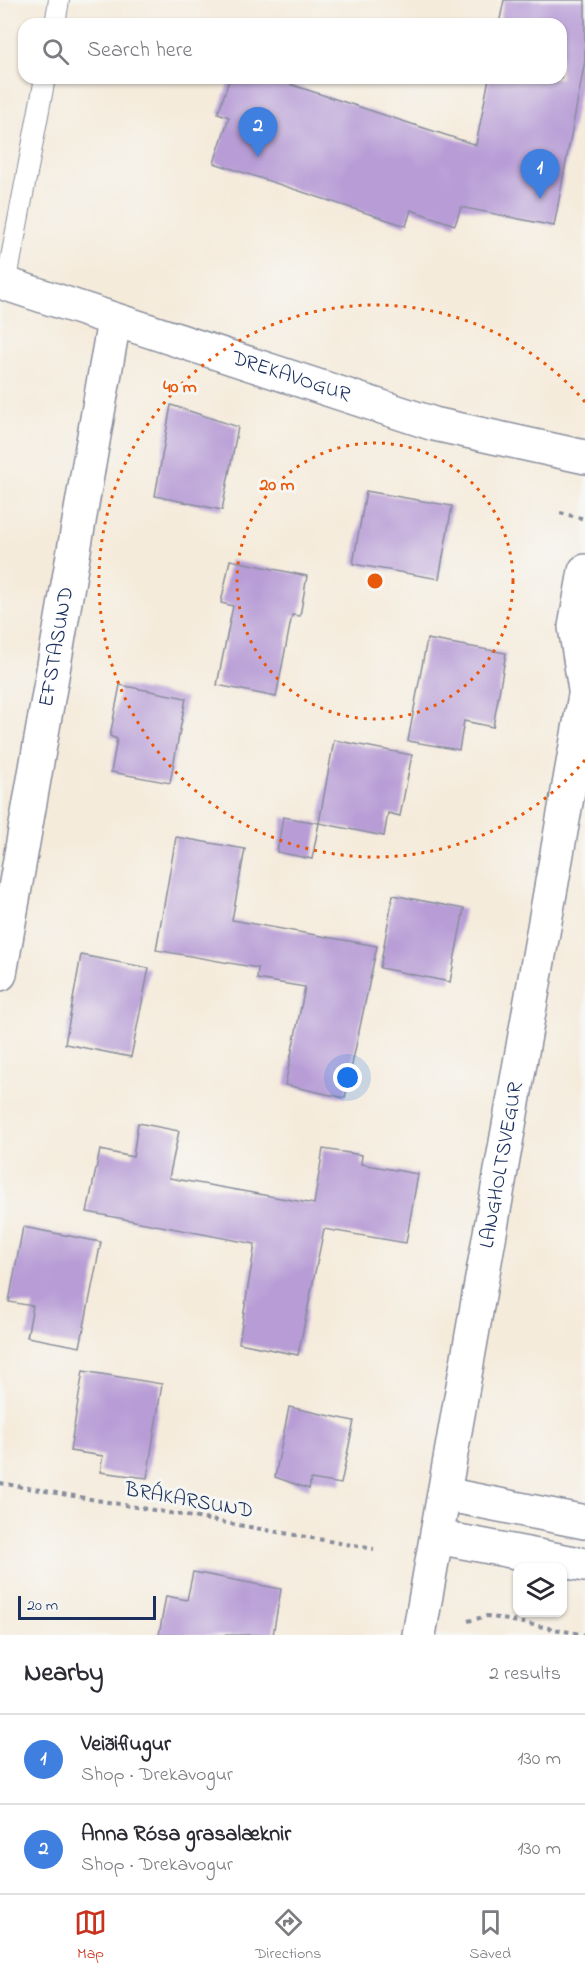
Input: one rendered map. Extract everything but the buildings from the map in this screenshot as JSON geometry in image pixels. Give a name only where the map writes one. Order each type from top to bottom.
[{"type":"street","name":"DREKAVOGUR","points":[[3,283],[434,424],[585,457]]},
{"type":"street","name":"EFSTASUND","points":[[0,974],[114,321]]},
{"type":"street","points":[[585,571],[575,627],[585,690]]},
{"type":"street","name":"LANGHOLTSVEGUR","points":[[418,1635],[585,695]]},
{"type":"street","points":[[444,1494],[585,1522]]},
{"type":"street","points":[[436,1538],[585,1565]]},
{"type":"lane","points":[[56,18],[59,0]]},
{"type":"lane","points":[[3,283],[44,84]]},
{"type":"path","points":[[560,513],[585,519]]},
{"type":"path","name":"BRÁKARSUND","points":[[0,1483],[374,1549]]},
{"type":"path","points":[[468,1621],[487,1616],[585,1635]]},
{"type":"place","name":"Anna Rósa grasalæknir","points":[[258,157]]},
{"type":"place","name":"Veiðiflugur","points":[[540,199]]}]
